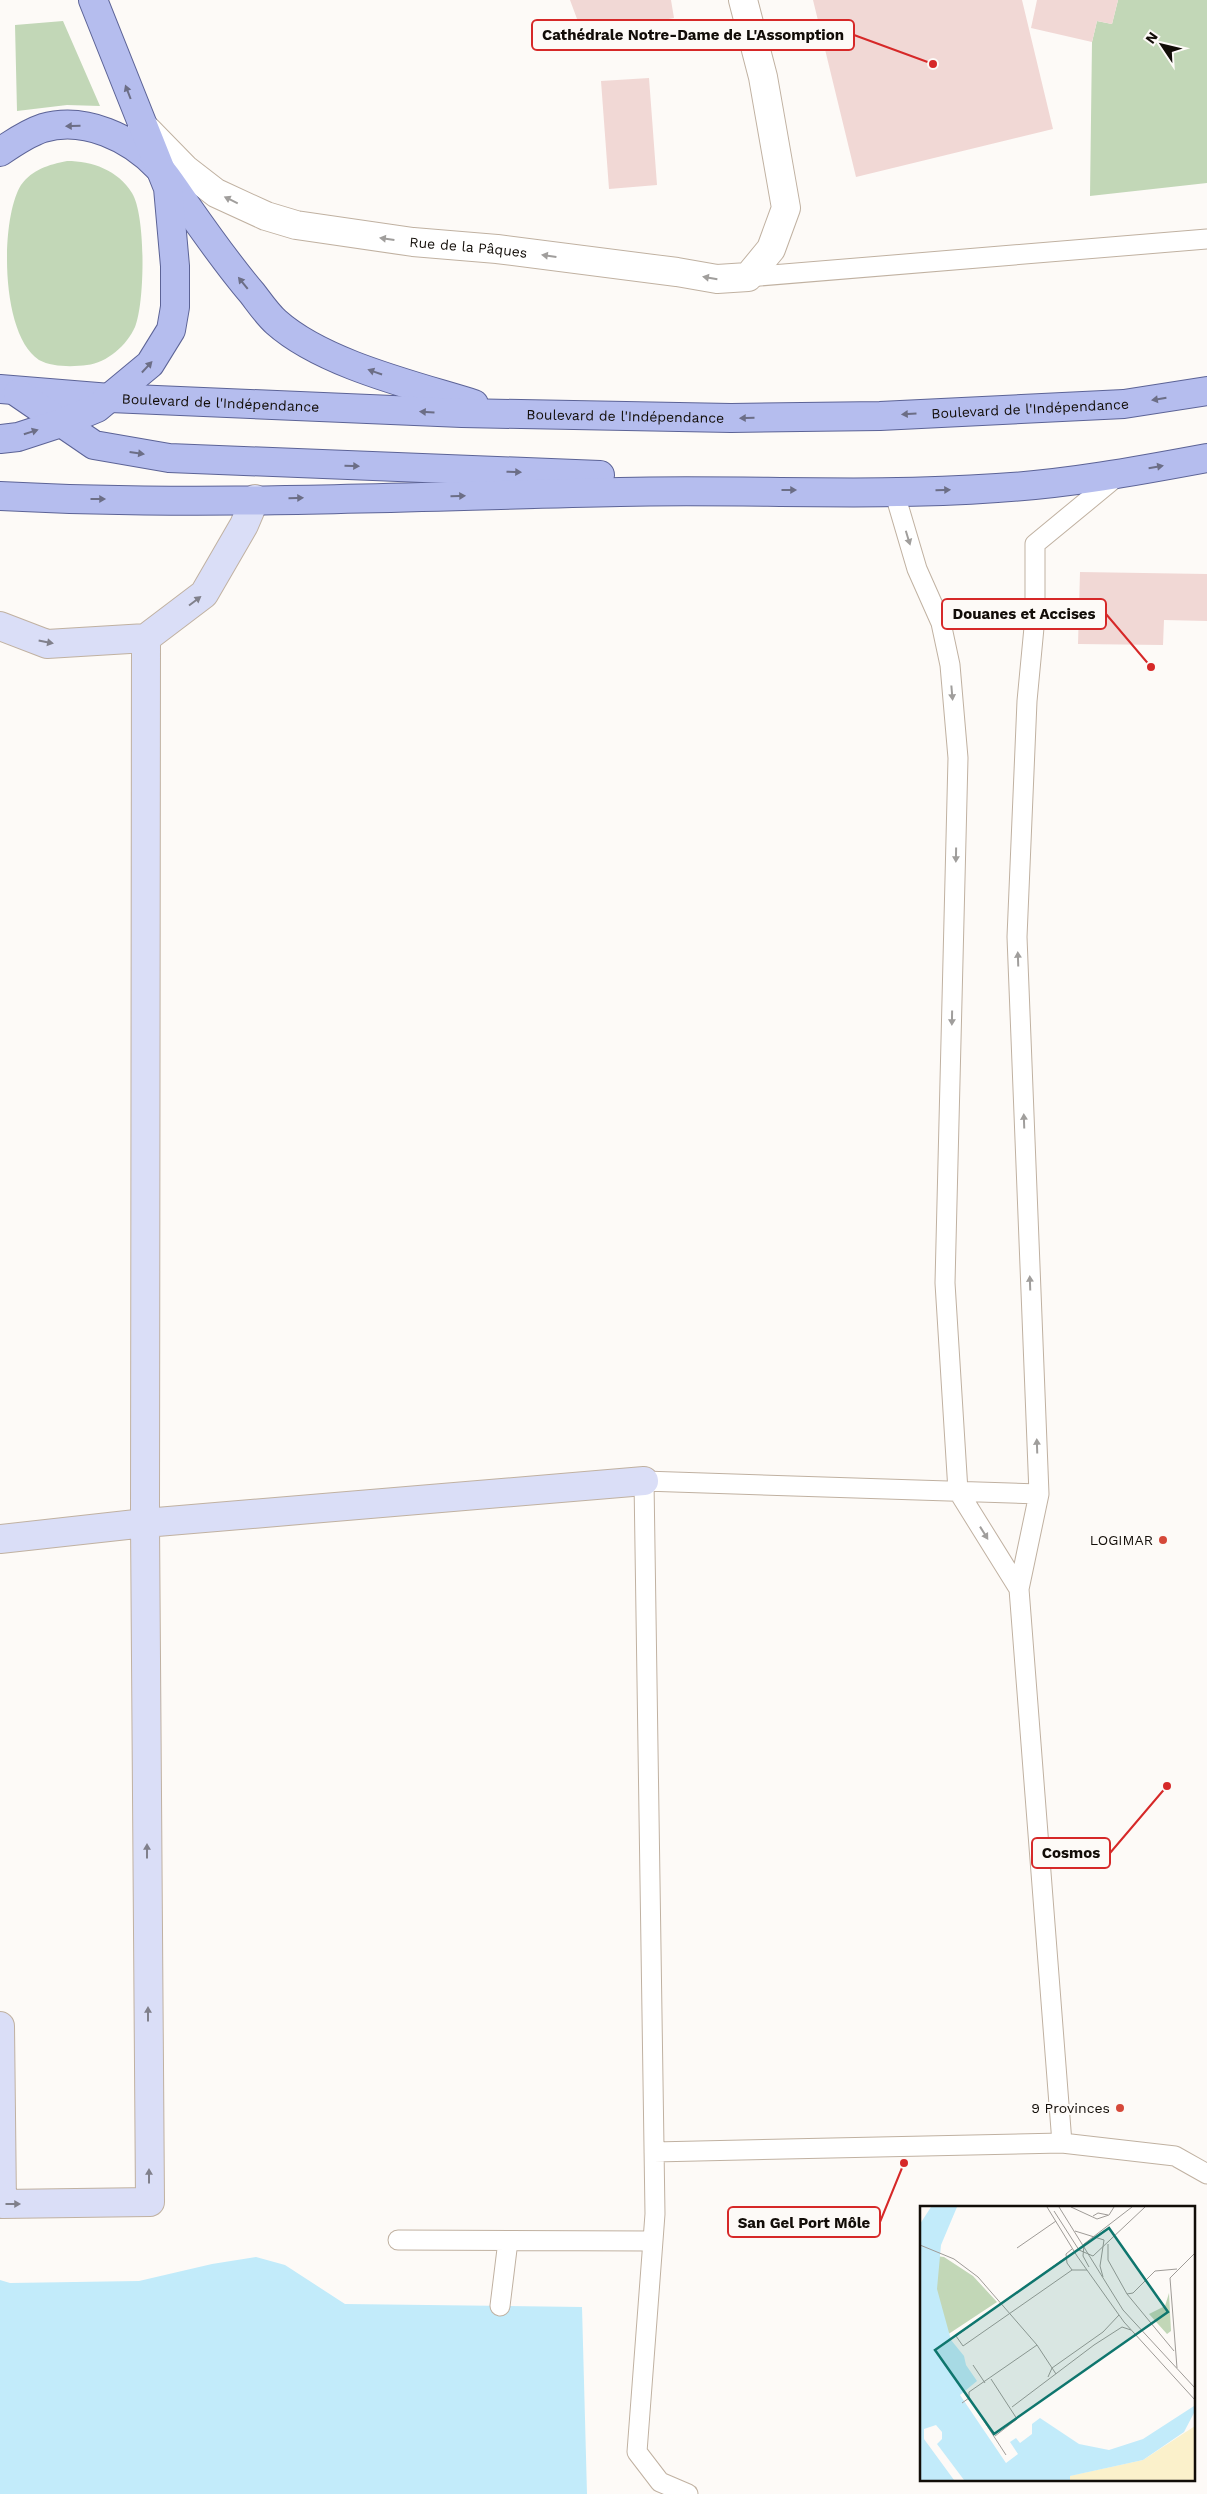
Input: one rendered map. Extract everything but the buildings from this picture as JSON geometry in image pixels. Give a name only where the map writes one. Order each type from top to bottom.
[{"type":"main road","points":[[0,439],[18,436],[61,423],[90,412],[110,398],[150,364],[170,330],[175,307],[175,266],[168,188],[93,0]]},
{"type":"main road","points":[[0,152],[13,143],[44,128],[76,125],[96,128],[116,136],[145,154],[161,169],[217,250],[269,314],[305,344],[330,356],[504,414]]},
{"type":"main road","points":[[5,385],[94,445],[169,458],[636,477],[740,490]]},
{"type":"main road","name":"Boulevard de l'Indépendance","points":[[5,385],[43,394],[110,398],[504,414],[731,418],[880,416],[1124,404],[1207,391]]},
{"type":"main road","points":[[0,496],[50,499],[255,499],[740,490],[894,491],[996,488],[1121,474],[1207,458]]},
{"type":"main road","points":[[0,626],[47,644],[146,638],[204,594],[244,525],[255,499]]},
{"type":"main road","points":[[0,2026],[2,2204],[150,2202],[145,1523],[146,638]]},
{"type":"main road","points":[[0,1539],[145,1523],[644,1482]]},
{"type":"street","points":[[744,0],[763,77],[786,208],[771,249],[748,277]]},
{"type":"street","name":"Rue de la Pâques","points":[[142,125],[185,168],[216,193],[266,216],[296,225],[413,242],[497,249],[677,272],[717,280],[748,277]]},
{"type":"lane","points":[[748,277],[1207,239]]},
{"type":"lane","points":[[1062,2143],[1019,1589],[1039,1494],[1017,937],[1027,701],[1035,617],[1035,544],[1121,474]]},
{"type":"lane","points":[[894,491],[917,569],[942,623],[950,665],[958,758],[945,1283],[958,1492],[1019,1589]]},
{"type":"lane","points":[[688,2494],[660,2482],[637,2452],[655,2214],[644,1482],[1039,1494]]},
{"type":"lane","points":[[654,2152],[1062,2143],[1175,2156],[1207,2174]]},
{"type":"lane","points":[[398,2240],[652,2241]]},
{"type":"lane","points":[[500,2306],[508,2240]]},
{"type":"green space","points":[[1118,0],[1207,0],[1207,183],[1090,196],[1092,42],[1097,21],[1112,24]]},
{"type":"green space","points":[[63,21],[100,106],[67,105],[17,111],[15,25]]},
{"type":"green space","points":[[67,161],[76,161],[104,168],[126,185],[137,204],[142,239],[141,299],[135,327],[122,346],[109,357],[94,364],[75,366],[62,366],[44,362],[39,360],[26,347],[17,327],[11,303],[8,276],[7,249],[9,223],[14,201],[21,185],[41,168]]},
{"type":"water","points":[[256,2257],[285,2265],[345,2304],[582,2307],[587,2494],[0,2494],[0,2280],[10,2283],[139,2281],[212,2264]]},
{"type":"place","name":"Cathédrale Notre-Dame de L'Assomption","points":[[933,64]]},
{"type":"place","name":"Douanes et Accises","points":[[1151,667]]},
{"type":"place","name":"LOGIMAR","points":[[1163,1540]]},
{"type":"place","name":"Cosmos","points":[[1167,1786]]},
{"type":"place","name":"9 Provinces","points":[[1120,2108]]},
{"type":"place","name":"San Gel Port Môle","points":[[904,2163]]}]
